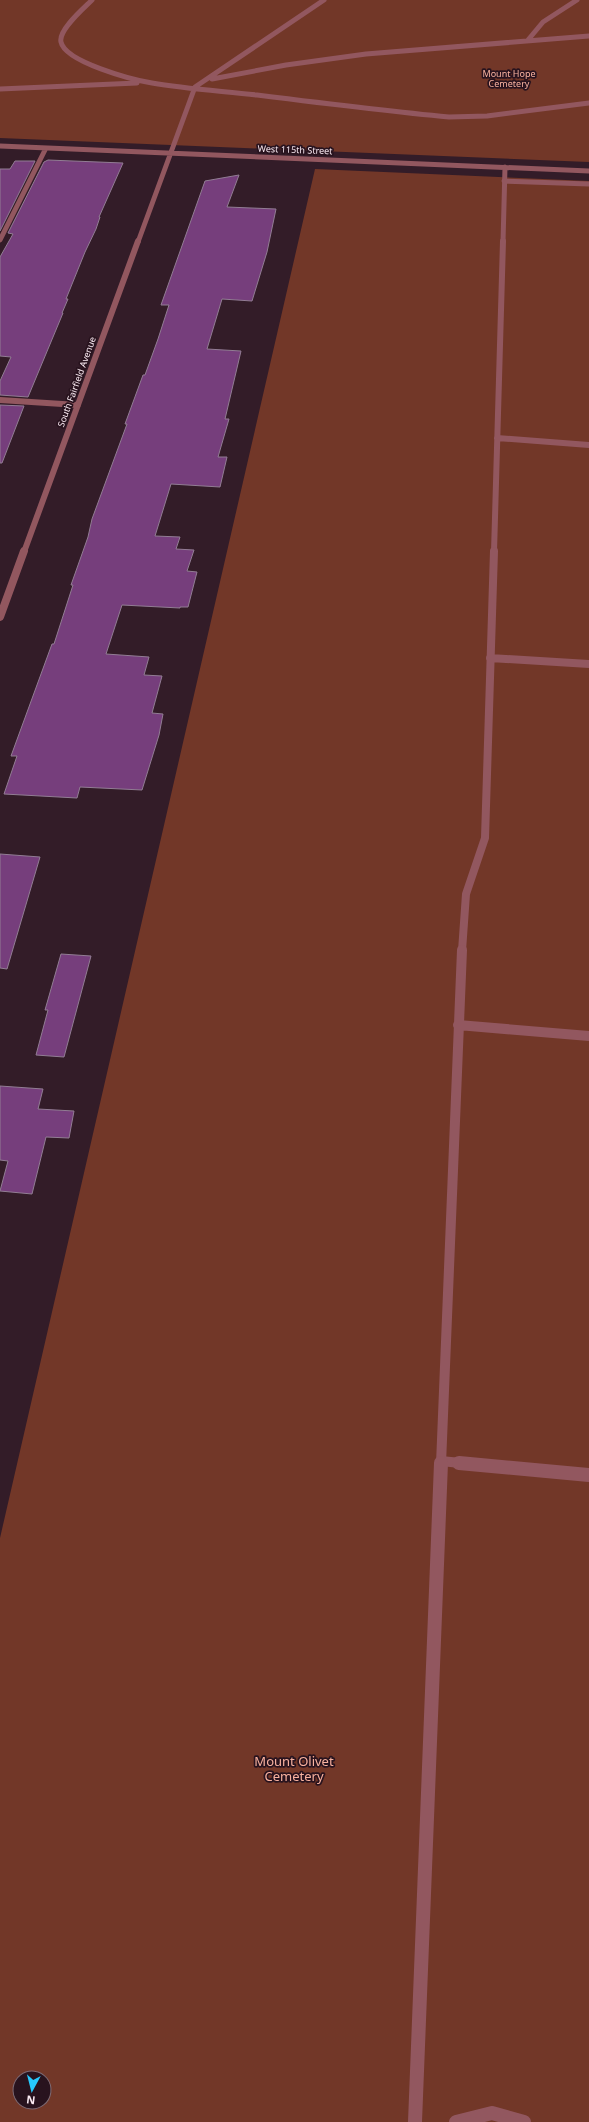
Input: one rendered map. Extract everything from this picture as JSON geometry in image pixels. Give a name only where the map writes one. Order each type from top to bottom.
[{"type":"street","points":[[92,0],[69,23],[62,34],[60,41],[63,49],[74,57],[95,67],[151,83]]},
{"type":"street","points":[[195,87],[208,80],[324,0]]},
{"type":"street","points":[[528,40],[543,22],[578,0]]},
{"type":"street","points":[[208,80],[286,65],[366,54],[589,36]]},
{"type":"street","points":[[0,89],[151,83],[195,87],[382,111],[449,117],[487,116],[589,103]]},
{"type":"street","name":"South Fairfield Avenue","points":[[0,617],[195,87]]},
{"type":"street","name":"West 115th Street","points":[[0,146],[589,171]]},
{"type":"street","points":[[0,240],[46,148]]},
{"type":"street","points":[[415,2122],[463,914],[466,894],[485,838],[505,167]]},
{"type":"street","points":[[504,181],[589,184]]},
{"type":"street","points":[[0,400],[78,405]]},
{"type":"street","points":[[497,438],[589,445]]},
{"type":"street","points":[[490,658],[589,664]]},
{"type":"street","points":[[458,1025],[589,1036]]},
{"type":"street","points":[[441,1461],[589,1475]]},
{"type":"street","points":[[456,2122],[492,2113],[524,2122]]},
{"type":"green space","name":"Mount Hope Cemetery","points":[[0,0],[589,0],[589,162],[0,138]]},
{"type":"green space","name":"Mount Olivet Cemetery","points":[[315,169],[589,181],[589,2122],[0,2122],[0,1538]]},
{"type":"building","points":[[48,160],[123,163],[99,217],[96,229],[66,299],[68,299],[63,313],[28,397],[0,395],[0,381],[11,357],[0,356],[0,257],[13,234],[8,233],[44,162]]},
{"type":"building","points":[[15,161],[35,161],[0,231],[0,169],[10,169]]},
{"type":"building","points":[[239,175],[227,207],[276,209],[267,252],[252,301],[222,299],[207,349],[241,351],[225,419],[229,419],[218,457],[227,457],[220,487],[171,484],[155,536],[180,537],[176,549],[194,550],[187,571],[197,572],[188,607],[180,608],[122,605],[106,654],[149,657],[144,675],[162,676],[152,713],[163,714],[159,735],[142,790],[80,787],[77,798],[4,794],[17,756],[11,756],[52,644],[54,644],[73,585],[71,585],[88,537],[92,519],[127,424],[125,424],[158,339],[169,305],[161,305],[205,181]]},
{"type":"building","points":[[0,405],[24,406],[2,463],[0,463]]},
{"type":"building","points":[[0,854],[40,857],[7,969],[0,968]]},
{"type":"building","points":[[61,954],[91,956],[64,1057],[36,1055],[48,1010],[45,1010]]},
{"type":"building","points":[[0,1086],[43,1089],[38,1109],[74,1111],[69,1138],[46,1137],[32,1194],[0,1191],[8,1161],[0,1160]]}]
